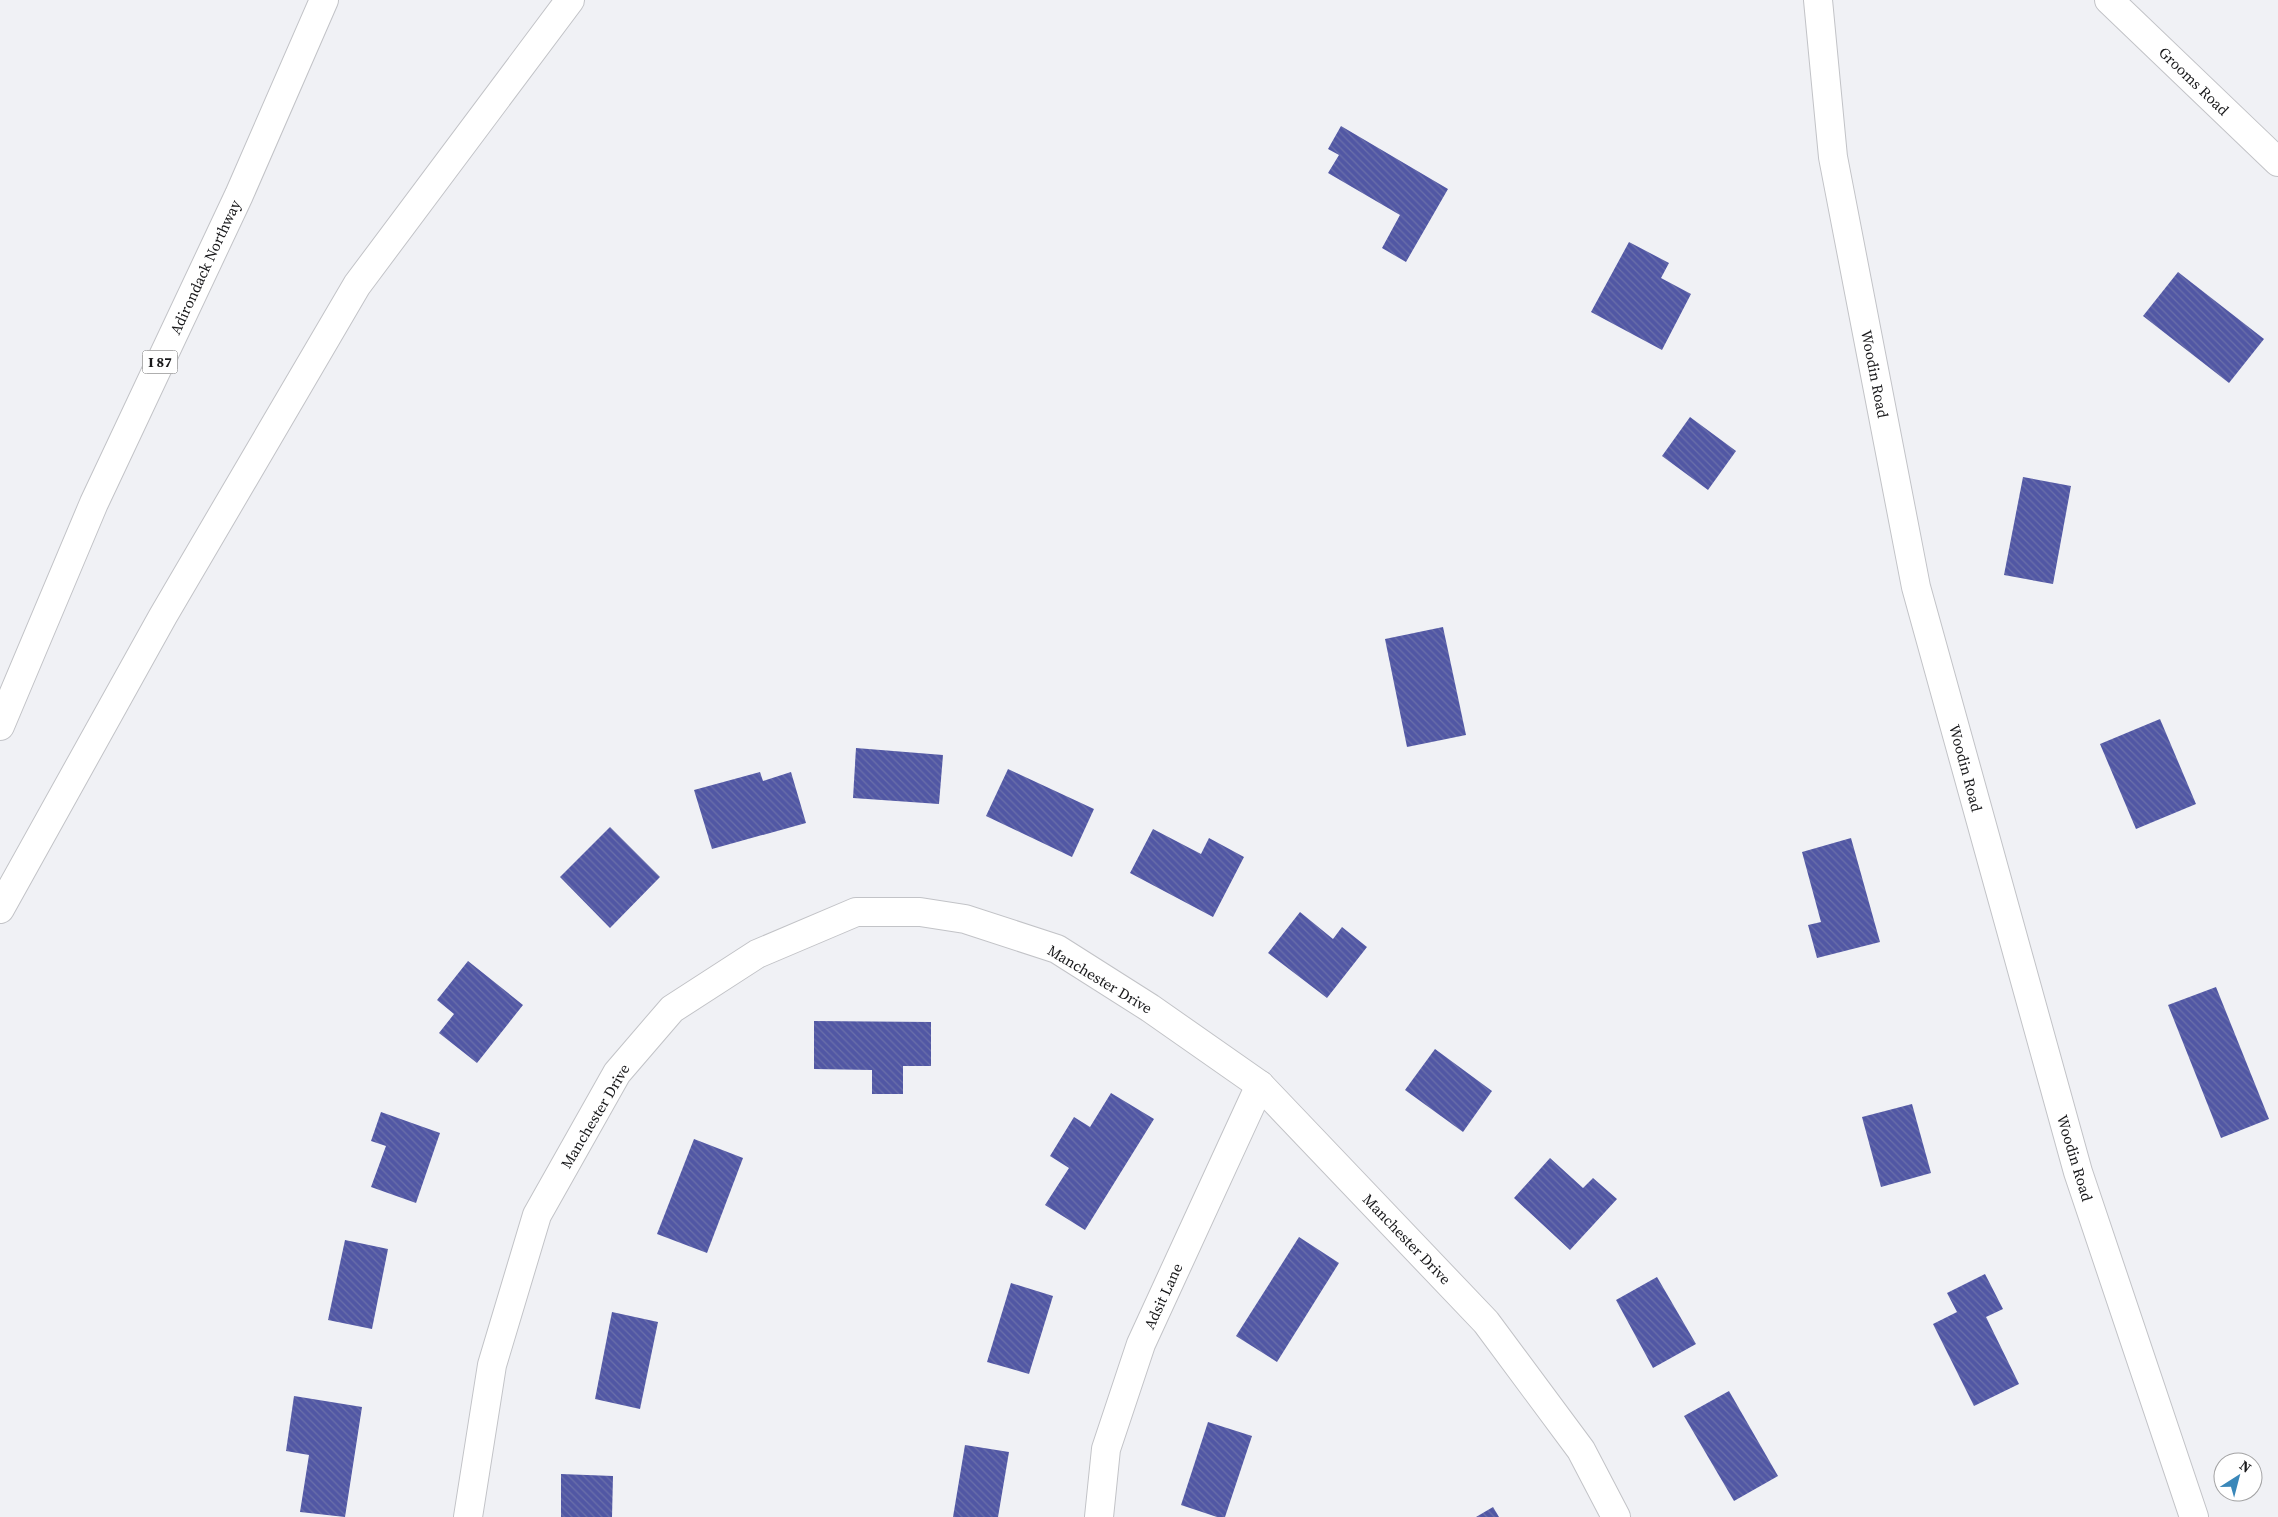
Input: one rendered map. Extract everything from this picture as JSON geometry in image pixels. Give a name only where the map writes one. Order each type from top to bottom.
[{"type":"main road","name":"Adirondack Northway","points":[[0,726],[94,503],[239,195],[324,0]]},
{"type":"main road","points":[[0,910],[163,616],[357,285],[570,0]]},
{"type":"main road","name":"Woodin Road","points":[[1818,0],[1833,157],[1916,587],[2078,1172],[2194,1517]]},
{"type":"main road","name":"Grooms Road","points":[[2109,0],[2278,162]]},
{"type":"main road","name":"Manchester Drive","points":[[468,1517],[492,1365],[537,1215],[617,1073],[672,1009],[757,954],[856,912],[920,912],[965,919],[1057,949],[1150,1008],[1260,1085],[1486,1322],[1581,1450],[1616,1517]]},
{"type":"main road","name":"Adsit Lane","points":[[1099,1517],[1106,1449],[1141,1344],[1260,1085]]},
{"type":"building","points":[[1341,126],[1448,189],[1406,262],[1382,248],[1400,215],[1328,173],[1339,155],[1328,149]]},
{"type":"building","points":[[1629,242],[1669,263],[1661,278],[1691,294],[1662,350],[1591,312]]},
{"type":"building","points":[[2178,272],[2264,339],[2229,383],[2143,316]]},
{"type":"building","points":[[1690,417],[1736,451],[1708,490],[1662,456]]},
{"type":"building","points":[[2023,477],[2071,486],[2053,584],[2004,575]]},
{"type":"building","points":[[1443,627],[1466,735],[1407,747],[1385,639]]},
{"type":"building","points":[[2160,719],[2196,804],[2136,829],[2100,744]]},
{"type":"building","points":[[856,748],[943,755],[939,804],[853,798]]},
{"type":"building","points":[[1008,769],[1094,809],[1072,857],[986,816]]},
{"type":"building","points":[[760,772],[763,781],[791,772],[806,823],[712,849],[694,790]]},
{"type":"building","points":[[610,827],[660,877],[610,928],[560,877]]},
{"type":"building","points":[[1153,829],[1201,854],[1209,838],[1244,857],[1213,917],[1130,873]]},
{"type":"building","points":[[1851,838],[1880,942],[1817,958],[1808,925],[1821,922],[1802,852]]},
{"type":"building","points":[[1300,912],[1333,939],[1342,927],[1367,947],[1327,998],[1268,953]]},
{"type":"building","points":[[468,961],[523,1005],[477,1063],[439,1033],[454,1014],[437,1000]]},
{"type":"building","points":[[2216,987],[2269,1119],[2221,1138],[2168,1005]]},
{"type":"building","points":[[814,1021],[931,1022],[931,1066],[903,1066],[903,1094],[872,1094],[872,1070],[814,1069]]},
{"type":"building","points":[[1435,1049],[1492,1091],[1463,1132],[1405,1090]]},
{"type":"building","points":[[1111,1093],[1154,1119],[1085,1230],[1045,1205],[1069,1168],[1050,1156],[1074,1117],[1090,1127]]},
{"type":"building","points":[[1912,1104],[1931,1173],[1881,1187],[1862,1117]]},
{"type":"building","points":[[381,1112],[440,1133],[416,1203],[371,1187],[386,1146],[371,1141]]},
{"type":"building","points":[[694,1139],[743,1158],[707,1253],[657,1234]]},
{"type":"building","points":[[1550,1158],[1583,1188],[1593,1178],[1617,1199],[1570,1250],[1514,1198]]},
{"type":"building","points":[[1299,1237],[1339,1263],[1277,1362],[1236,1336]]},
{"type":"building","points":[[345,1240],[388,1249],[372,1329],[328,1320]]},
{"type":"building","points":[[1985,1274],[2003,1309],[1986,1317],[2019,1384],[1974,1406],[1933,1324],[1957,1312],[1947,1293]]},
{"type":"building","points":[[1657,1277],[1696,1344],[1653,1368],[1616,1300]]},
{"type":"building","points":[[1011,1283],[1053,1296],[1029,1374],[987,1362]]},
{"type":"building","points":[[612,1312],[658,1322],[640,1409],[595,1399]]},
{"type":"building","points":[[1729,1391],[1778,1476],[1734,1501],[1684,1416]]},
{"type":"building","points":[[294,1396],[362,1407],[345,1517],[300,1512],[309,1455],[286,1451]]},
{"type":"building","points":[[1208,1422],[1252,1436],[1225,1517],[1217,1517],[1181,1505]]},
{"type":"building","points":[[965,1445],[1009,1452],[998,1517],[953,1517]]},
{"type":"building","points":[[561,1474],[613,1476],[612,1517],[561,1517]]},
{"type":"building","points":[[1493,1507],[1499,1517],[1476,1517]]}]
